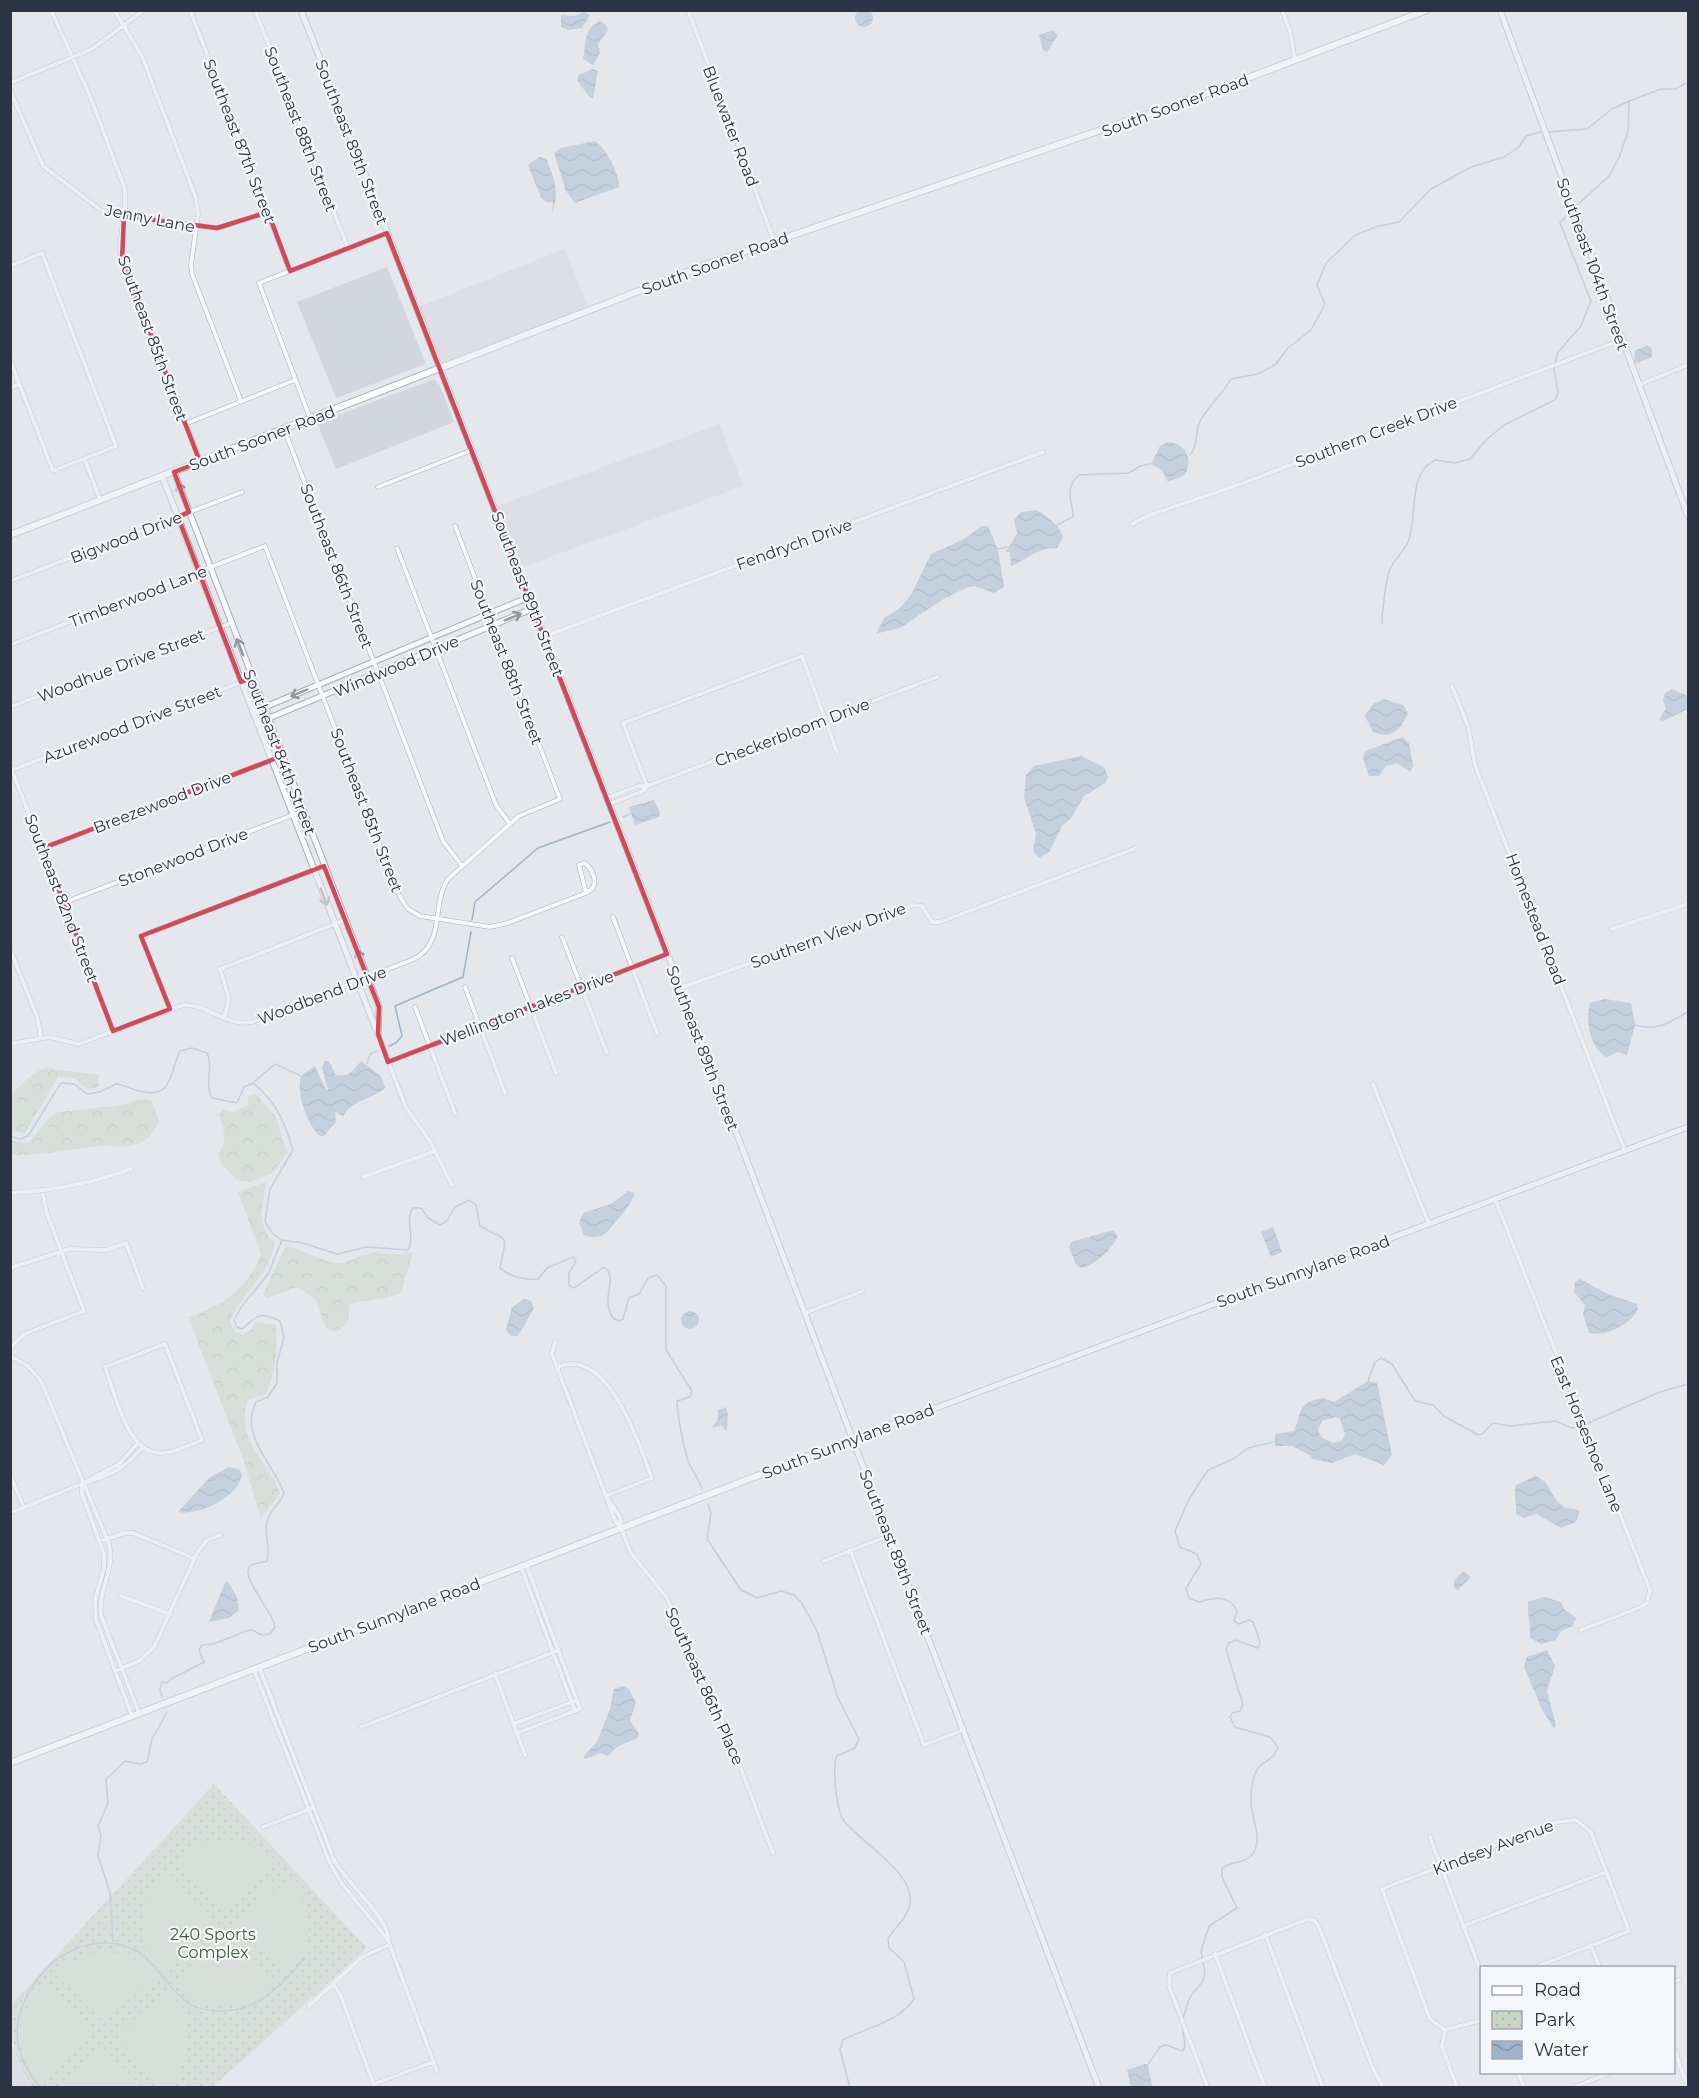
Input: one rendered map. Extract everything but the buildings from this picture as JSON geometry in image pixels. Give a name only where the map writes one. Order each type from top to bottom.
[{"type":"main road","name":"South Sooner Road","points":[[10,535],[774,241],[1125,123],[1295,62],[1427,10]]},
{"type":"main road","name":"South Sunnylane Road","points":[[10,1763],[853,1439]]},
{"type":"street","name":"Southeast 85th Street","points":[[51,10],[90,96],[123,183],[125,199],[120,246],[122,260],[200,462]]},
{"type":"street","points":[[114,10],[142,56],[194,189],[198,214],[192,274],[241,401]]},
{"type":"street","points":[[10,83],[92,49],[144,10]]},
{"type":"street","name":"Southeast 87th Street","points":[[190,10],[290,271]]},
{"type":"street","name":"Southeast 88th Street","points":[[255,10],[348,248]]},
{"type":"street","name":"Southeast 89th Street","points":[[301,10],[530,597],[805,1313],[1099,2088]]},
{"type":"street","name":"Bluewater Road","points":[[688,10],[774,241]]},
{"type":"street","points":[[1282,10],[1290,31],[1295,62]]},
{"type":"street","name":"Southeast 104th Street","points":[[1500,10],[1638,386],[1689,516]]},
{"type":"street","name":"Jenny Lane","points":[[10,90],[43,166],[102,211],[195,227],[224,227],[268,212]]},
{"type":"street","points":[[311,419],[259,283],[387,233]]},
{"type":"street","points":[[10,266],[42,253],[116,446],[53,471],[10,360]]},
{"type":"street","name":"Southern Creek Drive","points":[[1132,524],[1146,516],[1235,486],[1621,340]]},
{"type":"street","points":[[1638,386],[1689,365]]},
{"type":"street","points":[[185,424],[295,380]]},
{"type":"street","points":[[10,388],[19,384]]},
{"type":"street","name":"Southeast 86th Street","points":[[284,429],[442,841],[462,866]]},
{"type":"street","points":[[378,487],[472,450]]},
{"type":"street","name":"Fendrych Drive","points":[[545,636],[1043,452]]},
{"type":"street","points":[[85,460],[100,500]]},
{"type":"street","name":"Southeast 84th Street","points":[[174,472],[379,1007],[378,1034]]},
{"type":"street","name":"Southeast 84th Street","points":[[162,476],[406,1108],[435,1151],[452,1185]]},
{"type":"street","name":"Bigwood Drive","points":[[10,581],[242,492]]},
{"type":"street","name":"Southeast 88th Street","points":[[455,526],[560,799]]},
{"type":"street","name":"Southeast 85th Street","points":[[265,546],[401,899],[416,915],[495,926],[586,893]]},
{"type":"street","name":"Timberwood Lane","points":[[10,645],[265,546]]},
{"type":"street","points":[[397,548],[496,806],[510,824]]},
{"type":"street","name":"Windwood Drive","points":[[253,712],[530,597]]},
{"type":"street","name":"Windwood Drive","points":[[257,723],[534,608]]},
{"type":"street","name":"Woodhue Drive Street","points":[[10,707],[231,623]]},
{"type":"street","points":[[647,786],[623,723],[802,656],[837,752]]},
{"type":"street","name":"Checkerbloom Drive","points":[[608,801],[638,786],[647,786],[937,677]]},
{"type":"street","name":"Azurewood Drive Street","points":[[11,767],[252,678]]},
{"type":"street","name":"Homestead Road","points":[[1452,686],[1468,726],[1475,765],[1625,1151]]},
{"type":"street","name":"Breezewood Drive","points":[[42,848],[282,756]]},
{"type":"street","name":"Southeast 82nd Street","points":[[11,767],[113,1031]]},
{"type":"street","name":"Woodbend Drive","points":[[10,1044],[41,1037],[75,1044],[170,1009],[192,1005],[235,1022],[252,1022],[423,954],[433,940],[445,882],[526,812],[560,799]]},
{"type":"street","name":"Stonewood Drive","points":[[63,903],[303,811]]},
{"type":"street","name":"Southern View Drive","points":[[680,988],[914,905],[922,906],[932,922],[940,922],[1136,848]]},
{"type":"street","points":[[584,863],[590,868],[595,884],[586,893],[578,870],[579,866],[584,863]]},
{"type":"street","points":[[170,1009],[141,936],[324,866]]},
{"type":"street","points":[[1612,928],[1689,904]]},
{"type":"street","points":[[613,917],[657,1033]]},
{"type":"street","points":[[224,1018],[229,999],[220,969],[345,921]]},
{"type":"street","points":[[562,937],[607,1053]]},
{"type":"street","points":[[10,949],[37,1017],[41,1037]]},
{"type":"street","name":"Wellington Lakes Drive","points":[[388,1062],[667,954]]},
{"type":"street","points":[[512,958],[556,1073]]},
{"type":"street","points":[[465,987],[505,1093]]},
{"type":"street","points":[[415,1007],[455,1113]]},
{"type":"street","points":[[1373,1084],[1429,1224]]},
{"type":"street","name":"South Sunnylane Road","points":[[853,1439],[1689,1127]]},
{"type":"street","points":[[363,1177],[435,1151]]},
{"type":"street","points":[[10,1193],[42,1190],[100,1179],[131,1169]]},
{"type":"street","points":[[10,1348],[24,1334],[84,1311],[47,1214],[42,1190]]},
{"type":"street","name":"East Horseshoe Lane","points":[[1495,1199],[1650,1590],[1650,1597],[1645,1605],[1581,1630]]},
{"type":"street","points":[[10,1268],[73,1249],[106,1250],[126,1243],[143,1288]]},
{"type":"street","points":[[805,1313],[863,1291]]},
{"type":"street","points":[[555,1342],[552,1354],[615,1520],[621,1528]]},
{"type":"street","points":[[165,1344],[202,1440],[164,1453],[142,1448],[137,1444],[129,1430],[105,1367],[165,1344]]},
{"type":"street","points":[[10,1356],[28,1366],[41,1381],[82,1484],[82,1494],[100,1541],[104,1560],[94,1614],[115,1671],[136,1715]]},
{"type":"street","points":[[557,1367],[573,1362],[583,1365],[618,1397],[625,1408],[652,1478],[606,1496]]},
{"type":"street","points":[[82,1484],[115,1467],[137,1444]]},
{"type":"street","points":[[10,1513],[118,1472],[142,1448]]},
{"type":"street","points":[[10,1474],[24,1508]]},
{"type":"street","points":[[82,1484],[89,1491],[111,1560],[101,1609],[136,1715]]},
{"type":"street","name":"Southeast 86th Place","points":[[621,1528],[631,1553],[667,1598],[727,1732],[773,1853]]},
{"type":"street","points":[[100,1541],[124,1533],[133,1533],[194,1558]]},
{"type":"street","points":[[115,1671],[139,1661],[151,1651],[194,1558],[207,1540],[220,1535]]},
{"type":"street","points":[[824,1560],[890,1535]]},
{"type":"street","points":[[850,1550],[924,1745],[963,1730]]},
{"type":"street","points":[[517,1733],[580,1709],[543,1609],[523,1565]]},
{"type":"street","points":[[523,1565],[537,1611],[575,1711]]},
{"type":"street","points":[[121,1596],[170,1614]]},
{"type":"street","points":[[537,1611],[543,1609]]},
{"type":"street","points":[[361,1727],[559,1650]]},
{"type":"street","points":[[257,1668],[276,1710],[325,1851],[338,1877],[389,1943],[437,2072]]},
{"type":"street","points":[[257,1668],[271,1712],[330,1849],[344,1877],[381,1921],[389,1936],[389,1943]]},
{"type":"street","points":[[495,1674],[525,1755]]},
{"type":"street","points":[[513,1724],[577,1700]]},
{"type":"street","points":[[271,1712],[276,1710]]},
{"type":"street","points":[[263,1827],[311,1809]]},
{"type":"street","name":"Kindsey Avenue","points":[[1445,2030],[1430,2019],[1382,1889],[1568,1819],[1585,1826],[1595,1842],[1606,1872]]},
{"type":"street","points":[[1430,1837],[1480,1970]]},
{"type":"street","points":[[325,1851],[330,1849]]},
{"type":"street","points":[[1463,1926],[1606,1872],[1629,1930],[1538,1966]]},
{"type":"street","points":[[355,1899],[359,1895]]},
{"type":"street","points":[[1208,2088],[1169,1986],[1168,1976],[1174,1969],[1305,1919],[1313,1920],[1319,1927],[1372,2066],[1383,2088]]},
{"type":"street","points":[[1264,1934],[1323,2088]]},
{"type":"street","points":[[309,2006],[364,1955],[389,1943]]},
{"type":"street","points":[[1591,1945],[1598,1966]]},
{"type":"street","points":[[1215,1953],[1265,2088]]},
{"type":"street","points":[[333,1984],[340,1994],[374,2086],[433,2062]]},
{"type":"street","points":[[1457,2088],[1442,2046],[1445,2030],[1480,2021]]},
{"type":"street","points":[[1675,2052],[1688,2088]]},
{"type":"street","points":[[1518,2074],[1524,2088]]},
{"type":"street","points":[[1572,2088],[1609,2074]]},
{"type":"highlighted area","points":[[268,212],[290,271],[387,233],[667,954],[388,1062],[378,1034],[379,1007],[324,866],[141,936],[170,1009],[113,1031],[43,848],[282,756],[252,678],[241,682],[178,517],[189,512],[174,472],[200,462],[122,260],[124,216],[217,228]]},
{"type":"shaded area","points":[[565,249],[589,310],[440,368],[416,308]]},
{"type":"shaded area","points":[[387,267],[426,364],[336,398],[297,302]]},
{"type":"shaded area","points":[[434,379],[440,386],[454,422],[336,469],[317,423]]},
{"type":"shaded area","points":[[720,424],[743,486],[523,567],[497,506]]},
{"type":"shaded area","points":[[10,2041],[24,2077],[33,2087],[11,2087]]},
{"type":"green space","points":[[45,1068],[99,1075],[98,1087],[87,1089],[74,1078],[58,1077],[25,1133],[11,1131],[11,1094],[31,1076]]},
{"type":"green space","points":[[255,1093],[276,1117],[287,1152],[273,1173],[250,1182],[237,1180],[222,1165],[218,1154],[224,1135],[219,1115],[224,1109],[232,1112],[248,1105],[248,1096]]},
{"type":"green space","points":[[143,1099],[152,1101],[159,1121],[150,1136],[137,1144],[126,1147],[100,1146],[11,1155],[11,1140],[28,1143],[47,1120],[57,1112],[116,1106]]},
{"type":"green space","points":[[266,1182],[262,1207],[263,1222],[265,1230],[275,1243],[268,1265],[233,1313],[230,1323],[235,1332],[243,1335],[252,1329],[255,1322],[275,1325],[277,1341],[269,1386],[266,1393],[248,1400],[245,1414],[249,1438],[280,1493],[261,1518],[243,1459],[188,1317],[213,1307],[233,1294],[255,1267],[261,1254],[238,1192]]},
{"type":"green space","points":[[286,1246],[326,1261],[340,1263],[373,1253],[413,1252],[401,1293],[350,1304],[348,1322],[337,1332],[326,1328],[315,1299],[298,1287],[267,1298],[263,1294]]},
{"type":"green space","name":"240 Sports Complex","points":[[214,1784],[367,1948],[213,2087],[33,2087],[21,2069],[14,2049],[11,2005]]},
{"type":"green space","points":[[225,1840],[255,1846],[277,1864],[224,1909],[179,1859],[199,1845]]},
{"type":"green space","points":[[166,1871],[212,1921],[212,1924],[163,1970],[147,1946],[143,1920],[149,1894]]},
{"type":"green space","points":[[290,1878],[305,1903],[308,1928],[302,1953],[285,1976],[239,1927],[239,1923]]},
{"type":"green space","points":[[266,1880],[272,1887],[260,1898],[254,1891]]},
{"type":"green space","points":[[224,1937],[227,1937],[273,1987],[261,1996],[236,2006],[209,2005],[185,1993],[174,1983]]},
{"type":"green space","points":[[109,1951],[138,1960],[156,1976],[103,2022],[57,1972],[85,1954]]},
{"type":"green space","points":[[44,1984],[90,2033],[90,2037],[40,2083],[25,2058],[21,2032],[27,2007]]},
{"type":"green space","points":[[168,1989],[183,2013],[188,2040],[182,2066],[164,2088],[118,2038],[118,2035]]},
{"type":"green space","points":[[102,2050],[106,2050],[139,2087],[61,2087]]},
{"type":"water","points":[[860,9],[868,9],[873,14],[871,25],[860,27],[855,22],[855,14]]},
{"type":"water","points":[[584,12],[590,15],[582,28],[569,30],[561,27],[561,15],[575,16]]},
{"type":"water","points":[[600,21],[608,30],[598,44],[600,53],[593,65],[583,59],[585,42],[590,28]]},
{"type":"water","points":[[1053,30],[1058,35],[1047,52],[1043,50],[1039,35]]},
{"type":"water","points":[[592,69],[598,71],[593,98],[590,98],[577,80],[579,75]]},
{"type":"water","points":[[595,141],[612,162],[619,187],[575,203],[566,191],[554,153],[561,148]]},
{"type":"water","points":[[539,157],[546,158],[555,185],[556,198],[552,213],[553,202],[546,202],[541,198],[528,165]]},
{"type":"water","points":[[1647,345],[1652,349],[1652,357],[1634,362],[1635,351]]},
{"type":"water","points":[[1168,442],[1175,443],[1184,449],[1188,463],[1185,475],[1168,482],[1162,470],[1151,464],[1160,446]]},
{"type":"water","points":[[1036,510],[1052,521],[1063,537],[1057,548],[1039,551],[1011,566],[1010,552],[1006,552],[1017,533],[1014,520],[1021,512]]},
{"type":"water","points":[[982,526],[988,526],[998,550],[1004,587],[994,593],[974,586],[969,587],[943,600],[900,628],[876,634],[884,618],[900,608],[911,595],[931,554],[964,539]]},
{"type":"water","points":[[1672,689],[1688,696],[1688,709],[1663,721],[1659,719],[1666,709],[1663,701],[1665,693]]},
{"type":"water","points":[[1384,699],[1403,705],[1408,713],[1395,732],[1386,735],[1373,732],[1365,716],[1373,704]]},
{"type":"water","points":[[1403,737],[1409,743],[1413,766],[1410,772],[1397,763],[1386,766],[1379,776],[1369,776],[1363,758],[1365,751]]},
{"type":"water","points":[[1081,756],[1104,767],[1108,777],[1105,783],[1084,796],[1072,817],[1062,826],[1049,852],[1039,858],[1033,851],[1036,834],[1024,797],[1026,775],[1034,766]]},
{"type":"water","points":[[654,800],[660,813],[659,817],[635,825],[629,807]]},
{"type":"water","points":[[1605,999],[1631,1003],[1635,1025],[1627,1055],[1618,1052],[1607,1057],[1601,1053],[1593,1041],[1588,1018],[1590,1003]]},
{"type":"water","points":[[325,1061],[329,1061],[336,1075],[344,1075],[351,1072],[361,1061],[381,1076],[385,1088],[358,1102],[343,1116],[335,1112],[336,1122],[324,1136],[320,1136],[311,1124],[304,1108],[300,1083],[301,1076],[315,1066],[328,1090],[322,1067]]},
{"type":"water","points":[[628,1191],[635,1193],[632,1200],[605,1234],[596,1237],[584,1235],[579,1223],[583,1213],[611,1204]]},
{"type":"water","points":[[1273,1227],[1282,1252],[1271,1257],[1261,1232]]},
{"type":"water","points":[[1113,1230],[1118,1236],[1103,1256],[1081,1268],[1076,1265],[1069,1247],[1071,1242]]},
{"type":"water","points":[[1580,1279],[1608,1294],[1637,1304],[1638,1309],[1635,1315],[1610,1331],[1589,1333],[1583,1314],[1585,1305],[1574,1292],[1575,1282]]},
{"type":"water","points":[[525,1299],[531,1301],[534,1308],[518,1336],[511,1336],[506,1330],[512,1307]]},
{"type":"water","points":[[690,1311],[696,1314],[699,1320],[696,1326],[690,1329],[684,1326],[681,1320],[684,1314]]},
{"type":"water","points":[[1368,1381],[1377,1383],[1392,1455],[1384,1465],[1355,1454],[1332,1463],[1312,1459],[1311,1456],[1292,1446],[1276,1446],[1274,1442],[1276,1434],[1294,1431],[1304,1406],[1322,1398],[1334,1402]],"holes":[[[1335,1417],[1340,1419],[1345,1434],[1341,1441],[1333,1443],[1321,1437],[1318,1430],[1322,1421]]]},
{"type":"water","points":[[726,1407],[727,1429],[725,1430],[722,1425],[712,1428],[718,1419],[718,1410]]},
{"type":"water","points":[[229,1467],[239,1469],[242,1474],[234,1490],[207,1508],[178,1512],[210,1477]]},
{"type":"water","points":[[1535,1476],[1544,1481],[1561,1505],[1580,1511],[1576,1522],[1561,1528],[1536,1514],[1524,1518],[1516,1514],[1516,1485]]},
{"type":"water","points":[[1463,1571],[1471,1577],[1458,1590],[1454,1588],[1454,1581]]},
{"type":"water","points":[[228,1582],[237,1597],[239,1610],[229,1618],[209,1622],[225,1583]]},
{"type":"water","points":[[1544,1597],[1561,1602],[1564,1609],[1576,1618],[1573,1626],[1561,1631],[1556,1640],[1541,1644],[1530,1638],[1528,1602]]},
{"type":"water","points":[[1547,1650],[1555,1666],[1547,1691],[1556,1725],[1554,1729],[1542,1709],[1524,1667],[1527,1657]]},
{"type":"water","points":[[622,1686],[629,1689],[636,1703],[630,1720],[639,1734],[637,1738],[617,1747],[608,1756],[601,1753],[586,1759],[583,1757],[597,1742],[610,1709],[614,1689]]},
{"type":"water","points":[[1148,2065],[1152,2086],[1131,2087],[1127,2070]]},
{"type":"waterway","points":[[1547,132],[1587,129],[1612,109],[1627,102],[1661,89],[1675,89],[1688,82]]},
{"type":"waterway","points":[[1575,207],[1609,176],[1619,158],[1628,132],[1629,103]]},
{"type":"waterway","points":[[1190,455],[1194,448],[1199,423],[1231,379],[1258,374],[1276,364],[1288,348],[1311,330],[1325,304],[1317,285],[1326,263],[1354,236],[1375,227],[1399,222],[1431,189],[1471,167],[1504,157],[1519,147],[1526,136],[1543,131]]},
{"type":"waterway","points":[[1382,624],[1389,573],[1409,539],[1417,484],[1426,466],[1435,460],[1455,463],[1470,459],[1486,440],[1504,425],[1555,400],[1558,393],[1554,368],[1558,352],[1581,326],[1591,301],[1560,223],[1571,210]]},
{"type":"waterway","points":[[1055,526],[1073,517],[1070,490],[1079,475],[1129,473],[1140,466],[1150,464]]},
{"type":"waterway","points":[[998,549],[1007,547]]},
{"type":"waterway","points":[[623,817],[630,814]]},
{"type":"waterway","points":[[472,920],[475,902],[538,848],[610,822]]},
{"type":"waterway","points":[[389,1046],[396,1043],[402,1036],[395,1006],[463,977],[471,932]]},
{"type":"waterway","points":[[1635,1025],[1657,1027],[1688,1012]]},
{"type":"waterway","points":[[10,1136],[20,1139],[28,1136],[61,1083],[74,1084],[87,1094],[100,1092],[116,1084],[139,1091],[158,1092],[168,1083],[180,1051],[192,1048],[207,1053],[212,1098],[237,1103],[244,1087],[253,1083],[268,1097],[283,1122],[293,1150],[270,1189],[265,1222],[273,1234],[282,1240],[303,1243],[337,1254],[367,1247],[408,1250],[413,1208],[421,1208],[428,1218],[440,1225],[447,1221],[455,1207],[469,1200],[476,1205],[480,1226],[504,1240],[500,1268],[518,1277],[538,1279],[547,1268],[573,1257],[576,1261],[569,1273],[569,1285],[574,1288],[604,1267],[610,1277],[609,1310],[613,1318],[619,1321],[623,1319],[629,1298],[639,1294],[648,1278],[657,1275],[666,1286],[666,1350],[692,1391],[690,1397],[677,1401],[677,1407],[687,1457],[702,1489]]},
{"type":"waterway","points":[[367,1064],[370,1054],[377,1051]]},
{"type":"waterway","points":[[254,1082],[275,1064],[301,1076]]},
{"type":"waterway","points":[[162,1697],[160,1689],[162,1682],[168,1683],[171,1679],[204,1662],[199,1650],[202,1645],[214,1644],[252,1630],[262,1635],[270,1634],[275,1627],[248,1571],[250,1566],[267,1561],[267,1522],[284,1493],[254,1438],[252,1414],[256,1402],[268,1397],[277,1383],[277,1363],[284,1337],[280,1321],[272,1318],[258,1316],[242,1329],[237,1327],[234,1320],[268,1274],[282,1240]]},
{"type":"waterway","points":[[1368,1381],[1375,1362],[1381,1358],[1392,1364],[1415,1401],[1433,1405],[1444,1416],[1478,1435],[1493,1423],[1510,1426],[1556,1421],[1572,1428],[1582,1425]]},
{"type":"waterway","points":[[1586,1424],[1660,1392],[1688,1384]]},
{"type":"waterway","points":[[1183,2018],[1190,1997],[1203,1981],[1205,1973],[1201,1951],[1209,1926],[1237,1908],[1222,1877],[1222,1869],[1248,1859],[1255,1850],[1257,1836],[1251,1802],[1252,1783],[1257,1769],[1273,1756],[1278,1747],[1270,1737],[1235,1727],[1230,1717],[1232,1713],[1240,1711],[1243,1705],[1226,1649],[1229,1643],[1235,1640],[1258,1648],[1260,1642],[1253,1622],[1249,1620],[1239,1624],[1234,1621],[1237,1611],[1230,1602],[1225,1600],[1199,1602],[1189,1598],[1186,1588],[1201,1564],[1197,1554],[1180,1547],[1175,1531],[1189,1499],[1208,1470],[1233,1459],[1248,1448],[1273,1442]]},
{"type":"waterway","points":[[708,1504],[711,1513],[707,1539],[741,1590],[757,1598],[781,1591],[794,1595],[801,1602],[817,1631],[838,1698],[859,1739],[855,1748],[837,1756],[835,1762],[836,1792],[841,1816],[852,1830],[896,1870],[909,1892],[909,1909],[888,1939],[889,1948],[904,1962],[914,1999],[908,2007],[892,2019],[843,2040],[840,2050],[850,2088]]},
{"type":"waterway","points":[[113,1942],[110,1892],[98,1856],[101,1836],[98,1826],[108,1803],[106,1779],[125,1761],[140,1764],[147,1762],[152,1739],[167,1712]]},
{"type":"waterway","points":[[41,2088],[25,2065],[19,2049],[18,2021],[23,2003],[39,1977],[60,1957],[71,1951],[95,1943],[119,1944],[130,1948],[151,1963],[188,2003],[201,2009],[219,2011],[249,2006],[270,1994],[305,1958]]},
{"type":"waterway","points":[[1147,2066],[1160,2047],[1166,2045],[1183,2051],[1185,2046],[1182,2023]]}]
